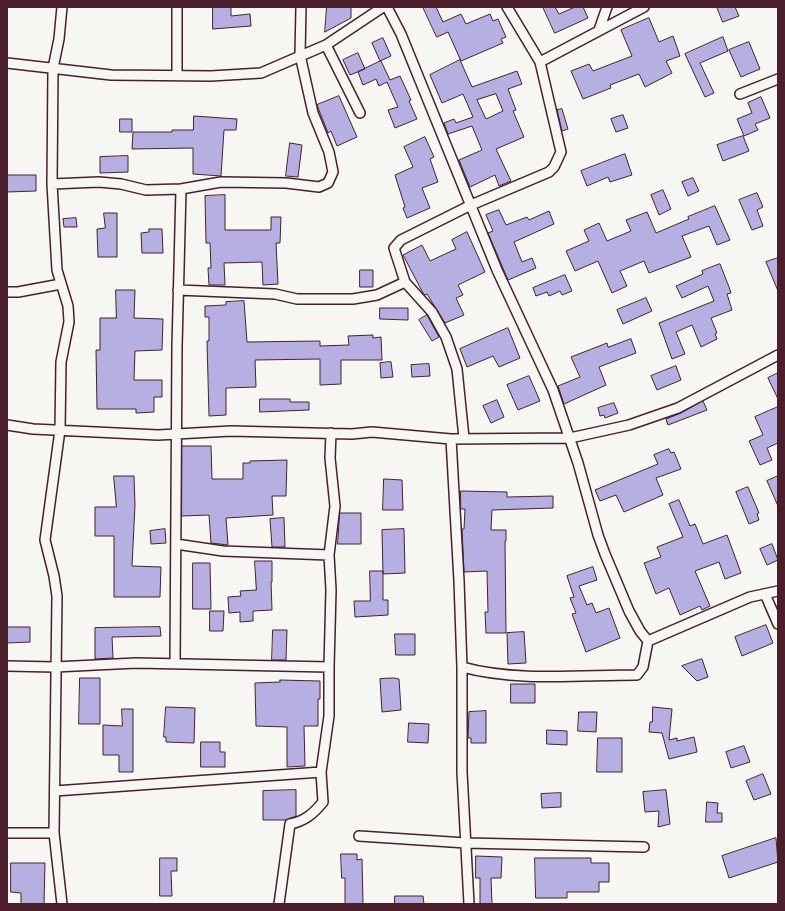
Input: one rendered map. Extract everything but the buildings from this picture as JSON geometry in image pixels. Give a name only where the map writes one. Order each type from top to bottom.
[{"type":"street","points":[[62,7],[59,39],[53,68],[52,184],[57,264],[68,306],[69,322],[61,362],[60,430],[45,540],[54,576],[57,596],[54,833],[62,904]]},
{"type":"street","points":[[177,7],[177,74]]},
{"type":"street","points":[[52,184],[99,182],[122,184],[146,190],[181,189],[221,182],[286,184],[319,187],[328,183],[333,172],[329,152],[313,113],[300,55],[301,7]]},
{"type":"street","points":[[7,63],[111,75],[177,74],[211,76],[261,73],[276,68],[300,55],[326,45],[383,7]]},
{"type":"street","points":[[387,7],[402,34],[497,270],[552,390],[570,438],[605,554],[629,611],[640,631],[648,641],[644,667],[637,675],[512,675],[481,672],[462,667]]},
{"type":"street","points":[[464,438],[456,369],[446,337],[432,312],[405,282],[394,248],[401,240],[471,205],[549,172],[554,167],[561,152],[540,62],[507,7]]},
{"type":"street","points":[[599,30],[607,7]]},
{"type":"street","points":[[540,62],[644,7]]},
{"type":"street","points":[[326,45],[360,112]]},
{"type":"street","points":[[740,94],[778,79]]},
{"type":"street","points":[[175,664],[178,290],[181,189]]},
{"type":"street","points":[[178,290],[275,294],[297,298],[353,299],[377,295],[405,282]]},
{"type":"street","points":[[7,292],[24,292],[61,284]]},
{"type":"street","points":[[7,425],[33,429],[177,434],[231,431],[352,434],[372,432],[451,439],[570,438],[629,426],[678,408],[778,355]]},
{"type":"street","points":[[278,904],[290,824],[300,822],[312,815],[323,802],[321,772],[329,716],[331,590],[329,554],[335,506],[330,458],[331,433]]},
{"type":"street","points":[[451,439],[462,667],[462,772],[469,904]]},
{"type":"street","points":[[176,544],[223,551],[329,554]]},
{"type":"street","points":[[648,641],[750,597],[778,591]]},
{"type":"street","points":[[766,594],[778,624]]},
{"type":"street","points":[[7,666],[55,667],[103,664],[175,664],[330,667]]},
{"type":"street","points":[[55,791],[321,772]]},
{"type":"street","points":[[7,833],[54,833]]},
{"type":"street","points":[[359,836],[466,843],[644,847]]}]
